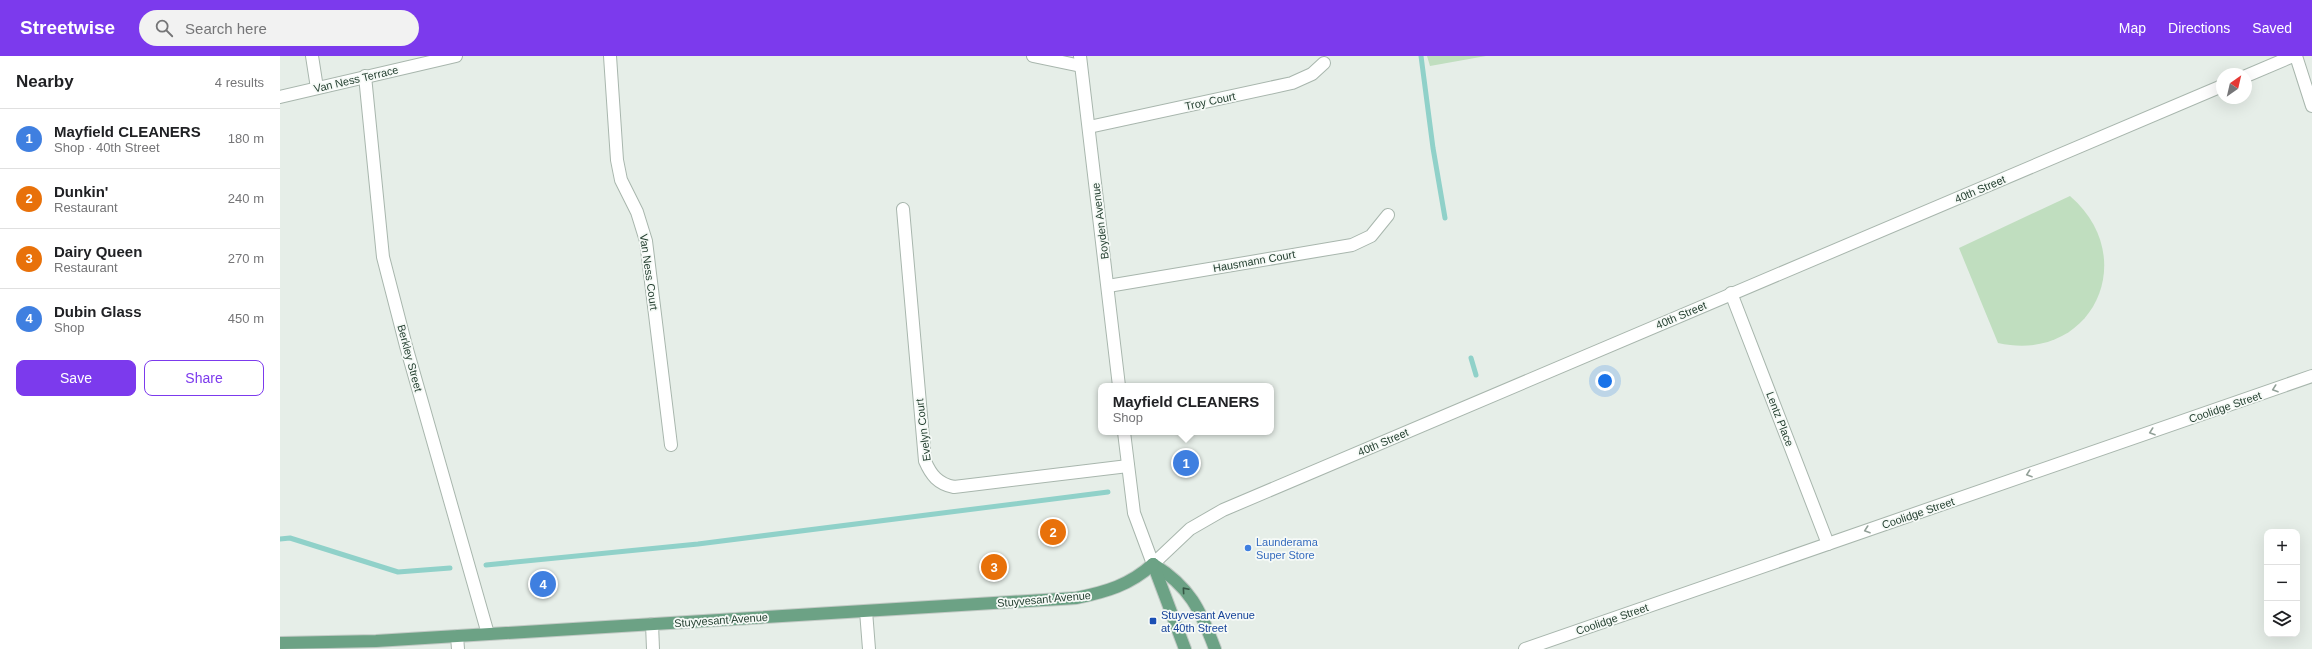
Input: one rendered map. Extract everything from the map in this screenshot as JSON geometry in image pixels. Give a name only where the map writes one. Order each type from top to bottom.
[{"type":"main road","name":"Stuyvesant Avenue","points":[[280,643],[457,636],[1076,598],[1117,588],[1143,573],[1152,564]]},
{"type":"main road","points":[[1152,564],[1185,649]]},
{"type":"main road","points":[[1152,564],[1176,580],[1186,590],[1203,617],[1215,649]]},
{"type":"street","points":[[312,56],[317,88]]},
{"type":"street","name":"Van Ness Terrace","points":[[280,98],[365,76],[456,56]]},
{"type":"street","name":"Van Ness Court","points":[[610,56],[618,160],[622,180],[637,212],[646,240],[671,445]]},
{"type":"street","points":[[1033,56],[1081,61]]},
{"type":"street","points":[[2252,73],[2293,56]]},
{"type":"street","points":[[2296,56],[2312,106]]},
{"type":"street","name":"Boyden Avenue","points":[[1081,61],[1119,383]]},
{"type":"street","name":"Troy Court","points":[[1089,127],[1292,83],[1312,74],[1324,62]]},
{"type":"street","name":"Berkley Street","points":[[365,76],[384,257],[406,346],[488,634]]},
{"type":"street","name":"40th Street","points":[[1152,564],[1190,529],[1223,510],[1731,293],[2216,89]]},
{"type":"street","name":"Evelyn Court","points":[[903,209],[925,461],[936,479],[945,485],[954,487],[1128,466]]},
{"type":"street","name":"Hausmann Court","points":[[1108,286],[1352,245],[1371,236],[1388,215]]},
{"type":"street","name":"Lentz Place","points":[[1731,293],[1828,544]]},
{"type":"street","name":"Coolidge Street","points":[[1525,649],[2312,376]]},
{"type":"street","points":[[1124,435],[1134,514],[1152,564]]},
{"type":"street","points":[[866,611],[869,649]]},
{"type":"street","points":[[652,624],[654,649]]},
{"type":"street","points":[[457,636],[458,649]]},
{"type":"green space","points":[[1427,56],[1486,56],[1430,66]]},
{"type":"green space","points":[[2070,196],[2091,221],[2102,248],[2104,275],[2096,301],[2081,322],[2059,338],[2031,345],[1998,343],[1959,248]]},
{"type":"waterway","points":[[1421,56],[1433,148],[1445,218]]},
{"type":"waterway","points":[[1471,358],[1476,375]]},
{"type":"waterway","points":[[486,565],[698,544],[1108,492]]},
{"type":"waterway","points":[[280,539],[290,538],[398,572],[450,568]]},
{"type":"place","name":"Mayfield CLEANERS","points":[[1186,463]]},
{"type":"place","name":"Dunkin'","points":[[1053,532]]},
{"type":"place","name":"Launderama Super Store","points":[[1248,548]]},
{"type":"place","name":"Dairy Queen","points":[[994,567]]},
{"type":"place","name":"Dubin Glass","points":[[543,584]]},
{"type":"place","name":"Stuyvesant Avenue at 40th Street","points":[[1153,621]]}]
